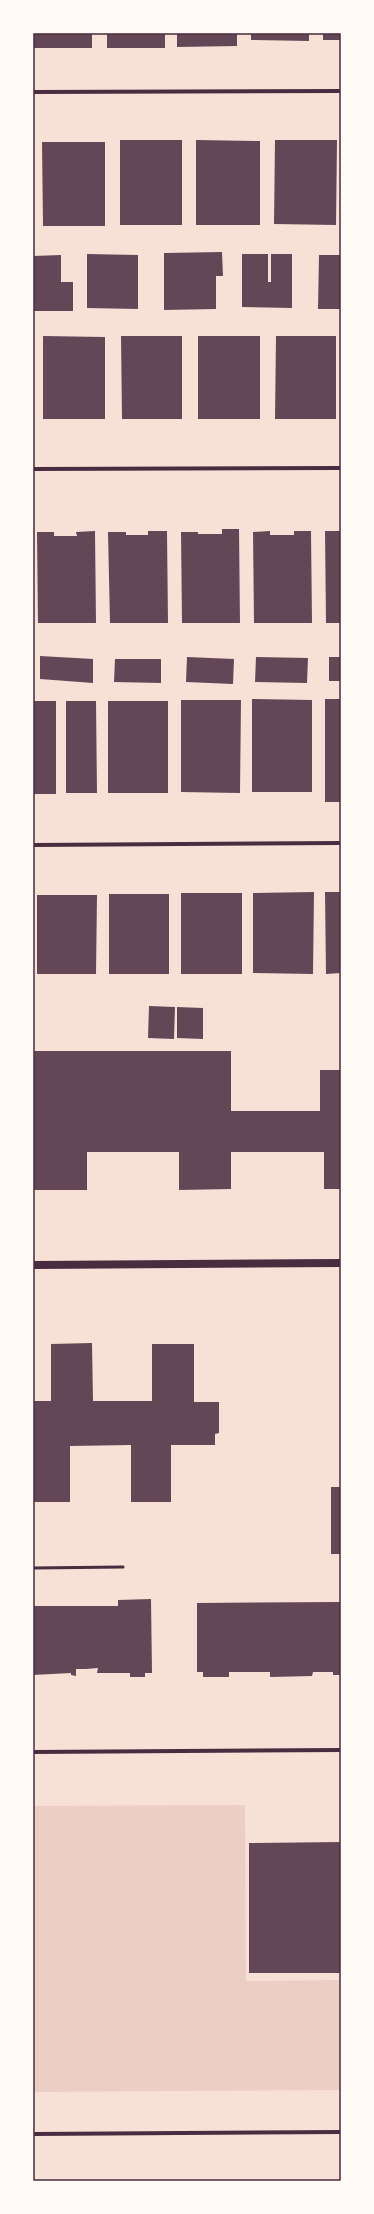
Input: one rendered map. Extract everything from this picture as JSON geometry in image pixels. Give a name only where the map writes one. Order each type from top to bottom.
[{"type":"main road","points":[[33,1265],[341,1263]]},
{"type":"street","points":[[33,92],[341,91]]},
{"type":"street","points":[[33,469],[341,468]]},
{"type":"street","points":[[33,845],[341,844]]},
{"type":"street","points":[[33,1752],[341,1750]]},
{"type":"street","points":[[33,2134],[341,2132]]},
{"type":"lane","points":[[33,1568],[123,1567]]},
{"type":"shaded area","points":[[245,1805],[246,1981],[341,1980],[341,2090],[33,2092],[33,1806]]},
{"type":"building","points":[[33,33],[92,33],[92,48],[33,48]]},
{"type":"building","points":[[107,33],[165,33],[165,48],[107,48]]},
{"type":"building","points":[[177,33],[237,33],[237,46],[177,47]]},
{"type":"building","points":[[251,33],[309,33],[309,41],[251,40]]},
{"type":"building","points":[[323,33],[341,33],[341,40],[323,40]]},
{"type":"building","points":[[120,140],[182,140],[182,225],[120,225]]},
{"type":"building","points":[[196,140],[260,141],[260,225],[196,225]]},
{"type":"building","points":[[275,140],[337,140],[336,225],[274,224]]},
{"type":"building","points":[[42,142],[105,142],[105,226],[43,226]]},
{"type":"building","points":[[222,252],[223,276],[216,276],[216,309],[164,310],[164,253]]},
{"type":"building","points":[[87,254],[138,255],[138,309],[87,308]]},
{"type":"building","points":[[242,254],[268,254],[268,282],[271,282],[271,254],[292,254],[292,308],[242,307]]},
{"type":"building","points":[[61,255],[61,282],[73,282],[73,311],[33,311],[33,256]]},
{"type":"building","points":[[319,255],[341,255],[341,309],[318,309]]},
{"type":"building","points":[[43,336],[105,337],[105,419],[43,419]]},
{"type":"building","points":[[121,336],[182,336],[182,419],[122,419]]},
{"type":"building","points":[[198,336],[260,336],[260,419],[198,419]]},
{"type":"building","points":[[276,336],[336,336],[336,419],[275,419]]},
{"type":"building","points":[[222,529],[239,529],[240,623],[182,623],[181,532],[222,534]]},
{"type":"building","points":[[95,531],[96,623],[38,623],[37,532],[54,532],[54,536],[77,536],[76,532]]},
{"type":"building","points":[[148,531],[167,531],[168,623],[110,623],[108,532],[126,532],[126,535],[148,535]]},
{"type":"building","points":[[270,531],[270,535],[294,535],[294,531],[311,531],[312,623],[254,623],[253,532]]},
{"type":"building","points":[[325,531],[341,531],[341,623],[326,623]]},
{"type":"building","points":[[40,656],[93,659],[93,683],[40,679]]},
{"type":"building","points":[[187,657],[234,659],[233,684],[186,682]]},
{"type":"building","points":[[256,657],[308,658],[307,683],[255,682]]},
{"type":"building","points":[[329,657],[341,657],[341,681],[329,681]]},
{"type":"building","points":[[115,659],[161,659],[161,683],[114,682]]},
{"type":"building","points":[[252,699],[312,700],[312,792],[252,792]]},
{"type":"building","points":[[325,699],[341,699],[341,802],[325,802]]},
{"type":"building","points":[[181,700],[241,700],[240,793],[181,792]]},
{"type":"building","points":[[33,701],[56,701],[56,794],[33,794]]},
{"type":"building","points":[[66,701],[96,701],[97,793],[66,793]]},
{"type":"building","points":[[108,701],[168,701],[168,793],[108,793]]},
{"type":"building","points":[[314,892],[313,974],[253,973],[253,893]]},
{"type":"building","points":[[325,892],[341,892],[341,973],[326,974]]},
{"type":"building","points":[[181,893],[242,893],[242,974],[181,974]]},
{"type":"building","points":[[109,894],[169,894],[169,974],[109,974]]},
{"type":"building","points":[[37,895],[97,895],[96,974],[37,974]]},
{"type":"building","points":[[149,1006],[175,1007],[174,1039],[148,1038]]},
{"type":"building","points":[[177,1007],[203,1008],[203,1039],[177,1038]]},
{"type":"building","points":[[33,1051],[231,1051],[231,1111],[320,1111],[320,1070],[341,1070],[341,1189],[324,1189],[324,1152],[231,1152],[231,1189],[179,1190],[179,1152],[87,1152],[87,1190],[33,1190]]},
{"type":"building","points":[[92,1343],[93,1401],[152,1401],[152,1344],[194,1344],[194,1402],[219,1402],[219,1433],[215,1434],[215,1445],[171,1445],[171,1502],[131,1502],[131,1445],[70,1446],[70,1502],[33,1502],[33,1401],[51,1401],[51,1344]]},
{"type":"building","points":[[331,1487],[341,1487],[341,1554],[331,1554]]},
{"type":"building","points":[[151,1599],[152,1673],[145,1673],[145,1677],[130,1677],[130,1673],[97,1673],[98,1668],[76,1669],[76,1676],[71,1675],[71,1673],[33,1675],[33,1606],[118,1606],[118,1600]]},
{"type":"building","points":[[341,1602],[341,1675],[333,1675],[333,1672],[313,1672],[312,1676],[270,1677],[270,1672],[229,1672],[229,1677],[203,1677],[203,1672],[197,1672],[197,1603]]},
{"type":"building","points":[[341,1842],[341,1973],[249,1973],[249,1843]]}]
